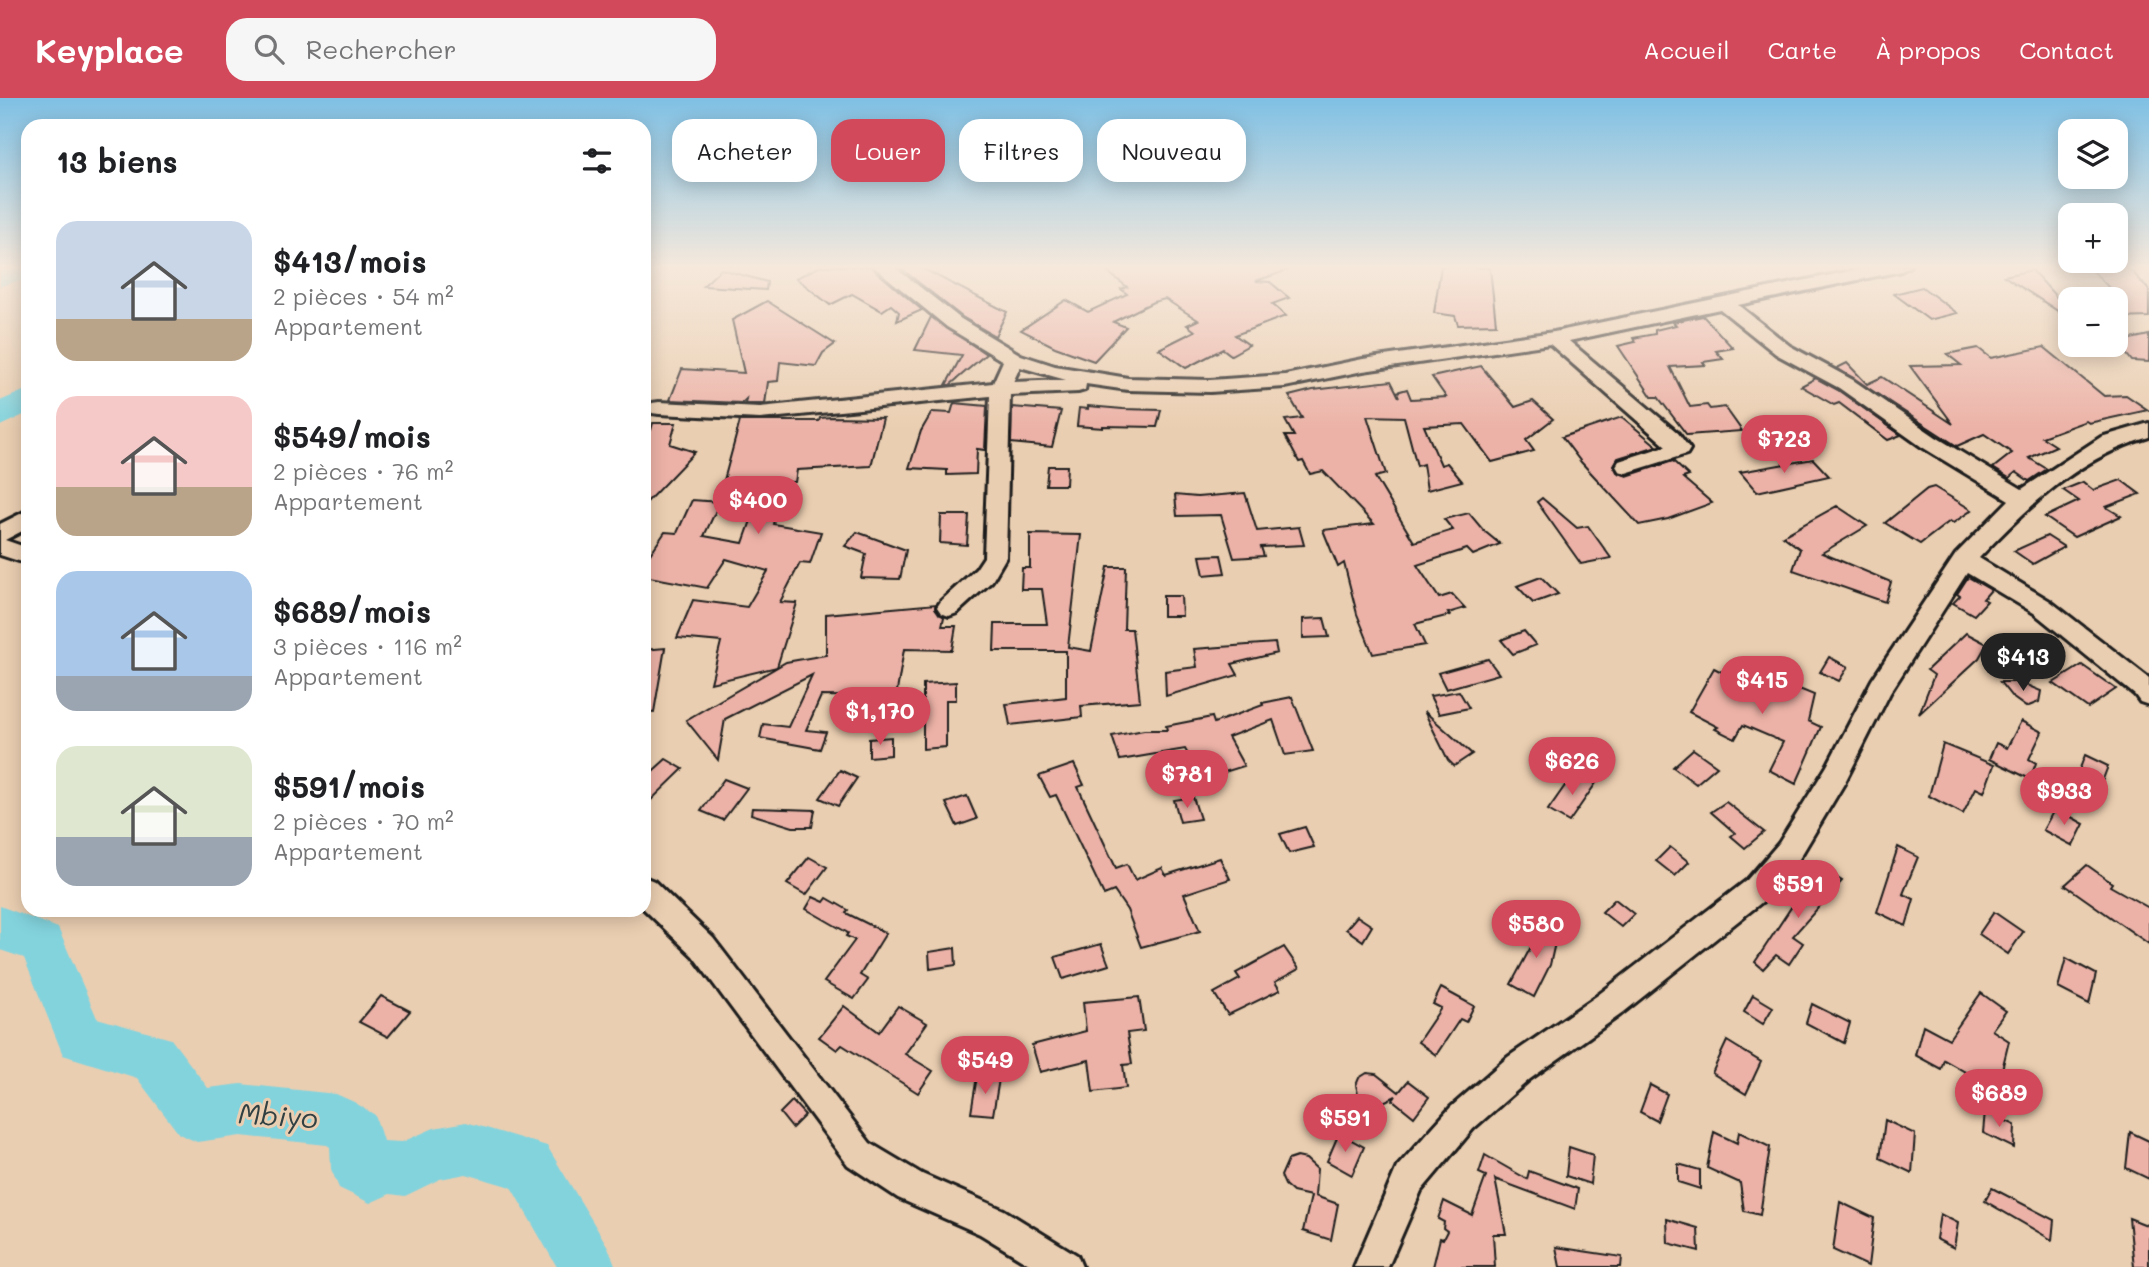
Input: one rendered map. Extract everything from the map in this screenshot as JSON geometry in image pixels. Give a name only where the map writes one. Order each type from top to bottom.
[{"type":"street","points":[[951,321],[1014,359],[1052,372],[1128,384]]},
{"type":"street","points":[[659,408],[760,413],[1000,389],[1128,384],[1210,386],[1285,381],[1363,365],[1554,338],[1642,321]]},
{"type":"street","points":[[1747,321],[1783,350],[1846,384],[1929,442],[2022,499]]},
{"type":"street","points":[[1554,338],[1671,438],[1680,449],[1626,466]]},
{"type":"street","points":[[949,607],[984,575],[995,557],[1000,389],[1014,359]]},
{"type":"street","points":[[1371,1267],[1409,1179],[1462,1118],[1520,1068],[1609,1005],[1757,889],[1789,851],[1836,774],[1881,687],[1964,560],[2022,499],[2108,442],[2149,430]]},
{"type":"street","points":[[0,534],[21,522]]},
{"type":"street","points":[[0,547],[21,554]]},
{"type":"street","points":[[1964,560],[2042,607],[2149,695]]},
{"type":"street","points":[[651,897],[703,947],[859,1154],[910,1186],[992,1222],[1065,1267]]},
{"type":"building","points":[[732,321],[798,321],[835,344],[823,353],[816,366],[780,362],[778,381],[768,382],[765,404],[745,404],[746,399],[742,403],[670,400],[682,369],[744,373]]},
{"type":"building","points":[[929,321],[936,321],[986,354],[950,385],[946,385],[962,355],[915,350]]},
{"type":"building","points":[[968,321],[1003,321],[995,336]]},
{"type":"building","points":[[1035,321],[1116,321],[1113,322],[1126,327],[1094,361],[1055,347],[1021,330]]},
{"type":"building","points":[[1197,321],[1274,321],[1235,335],[1249,345],[1231,355],[1223,349],[1186,368],[1159,349],[1195,331],[1187,325]]},
{"type":"building","points":[[1457,321],[1496,321],[1496,324],[1458,325]]},
{"type":"building","points":[[1707,321],[1733,348],[1716,351],[1723,359],[1703,362],[1705,365],[1670,367],[1690,407],[1725,407],[1742,431],[1687,435],[1658,397],[1652,397],[1618,346],[1635,342],[1633,338],[1655,334],[1655,330],[1676,325],[1673,322]]},
{"type":"building","points":[[2149,335],[2149,362],[2132,361],[2128,356],[2128,340]]},
{"type":"building","points":[[2044,347],[2104,396],[2126,395],[2148,410],[2089,423],[2086,421],[2042,437],[2056,446],[2029,458],[2047,469],[2029,481],[2016,472],[2009,478],[1993,468],[2012,453],[1984,434],[1957,446],[1837,368],[1847,363],[1867,384],[1882,377],[1953,424],[1910,366],[1961,365],[1947,354],[1978,348],[1991,358]]},
{"type":"building","points":[[1481,366],[1515,407],[1533,401],[1553,419],[1526,440],[1534,451],[1492,462],[1464,424],[1424,426],[1441,465],[1447,463],[1462,481],[1427,490],[1423,464],[1417,466],[1404,417],[1367,416],[1386,474],[1375,477],[1414,542],[1453,530],[1444,519],[1469,513],[1483,530],[1500,544],[1473,555],[1467,549],[1417,565],[1439,598],[1452,594],[1465,608],[1415,624],[1425,645],[1373,654],[1357,614],[1344,563],[1338,567],[1323,530],[1374,524],[1323,471],[1310,474],[1303,461],[1299,462],[1285,436],[1294,436],[1285,420],[1302,418],[1289,396],[1313,390],[1391,381],[1399,397],[1397,392],[1407,389],[1411,399],[1446,397],[1432,377]]},
{"type":"building","points":[[1816,378],[1838,390],[1901,435],[1888,440],[1839,403],[1834,405],[1801,386]]},
{"type":"building","points":[[954,403],[987,406],[985,450],[977,449],[976,474],[947,475],[947,470],[909,468],[921,431],[932,412],[951,413]]},
{"type":"building","points":[[1088,406],[1161,410],[1157,427],[1077,426],[1079,408],[1088,409]]},
{"type":"building","points":[[1012,407],[1061,411],[1052,447],[1011,443]]},
{"type":"building","points":[[1622,417],[1657,446],[1618,458],[1614,465],[1617,472],[1627,476],[1673,461],[1689,476],[1683,478],[1712,503],[1668,519],[1639,525],[1581,462],[1562,437]]},
{"type":"building","points":[[820,418],[883,418],[871,466],[797,470],[795,482],[785,482],[773,524],[821,532],[810,564],[800,563],[780,602],[797,603],[777,667],[711,683],[721,642],[677,638],[693,600],[747,607],[768,571],[726,559],[707,588],[651,577],[651,553],[665,532],[677,533],[692,500],[720,502],[704,536],[743,543],[759,498],[720,495],[740,421],[819,421]]},
{"type":"building","points":[[653,423],[676,423],[670,444],[695,452],[651,498]]},
{"type":"building","points":[[1813,459],[1829,476],[1757,492],[1740,472]]},
{"type":"building","points":[[1048,466],[1067,466],[1066,485],[1046,485]]},
{"type":"building","points":[[2121,480],[2140,494],[2106,507],[2121,516],[2074,537],[2045,517],[2079,501],[2063,490],[2083,482],[2093,490]]},
{"type":"building","points":[[1934,487],[1972,510],[1953,523],[1950,521],[1920,544],[1885,523],[1927,489]]},
{"type":"building","points":[[1245,493],[1257,531],[1299,527],[1304,545],[1261,547],[1264,556],[1234,558],[1221,515],[1177,516],[1175,495],[1197,497]]},
{"type":"building","points":[[1542,498],[1577,528],[1588,526],[1611,558],[1581,564],[1537,502]]},
{"type":"building","points":[[1837,506],[1867,526],[1822,553],[1891,582],[1885,602],[1793,570],[1800,549],[1783,536]]},
{"type":"building","points":[[941,515],[969,515],[967,545],[940,543]]},
{"type":"building","points":[[857,532],[906,550],[900,579],[861,578],[866,554],[845,546]]},
{"type":"building","points":[[1030,534],[1081,535],[1068,647],[1091,651],[1108,567],[1126,567],[1124,629],[1132,629],[1140,701],[1081,706],[1082,717],[1010,725],[1006,704],[1066,697],[1066,651],[994,651],[995,624],[1047,624],[1042,589],[1021,589],[1022,568],[1030,568]]},
{"type":"building","points":[[2047,536],[2064,547],[2033,564],[2014,551]]},
{"type":"building","points":[[1221,555],[1225,573],[1204,575],[1200,556]]},
{"type":"building","points":[[1541,577],[1558,594],[1533,603],[1517,586]]},
{"type":"building","points":[[1968,577],[1991,590],[1983,599],[1987,601],[1974,615],[1953,603],[1960,596],[1957,594]]},
{"type":"building","points":[[1163,596],[1181,596],[1182,616],[1163,616]]},
{"type":"building","points":[[936,604],[935,608],[944,617],[942,626],[956,626],[952,650],[904,649],[896,697],[821,696],[806,730],[826,732],[820,749],[760,738],[763,724],[788,727],[812,675],[725,719],[718,760],[686,720],[786,662],[826,655],[826,614]]},
{"type":"building","points":[[1324,618],[1329,637],[1303,638],[1303,619]]},
{"type":"building","points":[[1524,631],[1536,645],[1513,654],[1501,640]]},
{"type":"building","points":[[1966,633],[1987,644],[1979,658],[1919,714],[1934,675],[1927,670]]},
{"type":"building","points":[[1275,643],[1277,653],[1232,664],[1238,675],[1166,696],[1165,671],[1197,667],[1194,649]]},
{"type":"building","points":[[665,648],[654,712],[651,712],[651,649]]},
{"type":"building","points":[[1829,657],[1848,667],[1839,681],[1820,672]]},
{"type":"building","points":[[1488,659],[1499,674],[1446,689],[1438,673]]},
{"type":"building","points":[[2082,665],[2116,689],[2088,708],[2053,683]]},
{"type":"building","points":[[1714,668],[1741,682],[1747,671],[1790,690],[1792,686],[1814,695],[1808,721],[1821,727],[1796,784],[1769,770],[1783,742],[1743,725],[1735,739],[1689,712]]},
{"type":"building","points":[[956,682],[956,700],[946,700],[946,747],[923,749],[923,684]]},
{"type":"building","points":[[2000,682],[2019,682],[2041,691],[2039,702],[2026,707],[2012,697]]},
{"type":"building","points":[[1459,691],[1469,708],[1439,714],[1430,696]]},
{"type":"building","points":[[1292,697],[1313,751],[1285,755],[1273,720],[1228,737],[1244,766],[1202,779],[1185,749],[1120,760],[1112,736],[1144,730],[1167,730],[1166,726],[1212,717],[1214,723],[1263,705],[1262,703]]},
{"type":"building","points":[[1424,711],[1472,754],[1454,766],[1448,760]]},
{"type":"building","points":[[2021,721],[2042,732],[2029,759],[2036,763],[2030,779],[1989,759],[1996,743],[2007,748]]},
{"type":"building","points":[[891,737],[891,755],[869,757],[869,739]]},
{"type":"building","points":[[1943,744],[1994,765],[1984,792],[1976,788],[1963,814],[1929,796]]},
{"type":"building","points":[[1693,749],[1717,766],[1696,784],[1673,767]]},
{"type":"building","points":[[2085,755],[2108,766],[2102,782],[2079,771]]},
{"type":"building","points":[[666,759],[683,769],[651,800],[651,773]]},
{"type":"building","points":[[1074,764],[1084,785],[1078,787],[1116,868],[1127,864],[1135,880],[1162,868],[1166,875],[1220,858],[1230,879],[1184,894],[1200,931],[1141,947],[1127,910],[1114,891],[1104,895],[1056,795],[1050,797],[1039,776]]},
{"type":"building","points":[[840,770],[857,778],[838,806],[820,798]]},
{"type":"building","points":[[1580,773],[1596,783],[1569,822],[1548,810],[1571,777],[1576,780]]},
{"type":"building","points":[[724,779],[747,788],[723,820],[701,811]]},
{"type":"building","points":[[967,796],[977,819],[957,826],[946,803]]},
{"type":"building","points":[[1193,797],[1200,819],[1180,822],[1174,800]]},
{"type":"building","points":[[1726,802],[1764,832],[1745,848],[1731,836],[1735,833],[1711,812]]},
{"type":"building","points":[[752,808],[815,810],[812,827],[793,827],[751,814]]},
{"type":"building","points":[[2055,808],[2084,824],[2073,846],[2043,830]]},
{"type":"building","points":[[1305,827],[1314,847],[1289,853],[1280,834]]},
{"type":"building","points":[[1670,847],[1689,862],[1675,876],[1656,861]]},
{"type":"building","points":[[1898,847],[1918,857],[1903,894],[1914,899],[1906,926],[1877,912]]},
{"type":"building","points":[[809,857],[827,867],[806,895],[787,884]]},
{"type":"building","points":[[2087,865],[2112,883],[2110,886],[2149,908],[2149,944],[2065,885]]},
{"type":"building","points":[[1821,868],[1842,881],[1793,936],[1803,943],[1789,964],[1776,955],[1763,969],[1755,962],[1800,894],[1804,897]]},
{"type":"building","points":[[813,897],[824,902],[827,898],[848,910],[846,913],[886,933],[860,975],[868,980],[854,999],[824,982],[855,940],[846,936],[848,933],[806,909]]},
{"type":"building","points":[[1615,899],[1634,914],[1621,927],[1602,912]]},
{"type":"building","points":[[1994,912],[2023,932],[2008,954],[1979,934]]},
{"type":"building","points":[[1357,916],[1372,926],[1363,941],[1346,929]]},
{"type":"building","points":[[1531,924],[1557,934],[1550,965],[1534,997],[1511,984],[1532,945],[1526,943]]},
{"type":"building","points":[[1101,944],[1109,965],[1063,979],[1055,957]]},
{"type":"building","points":[[1284,947],[1299,969],[1275,982],[1280,990],[1228,1015],[1214,993],[1240,979],[1236,973]]},
{"type":"building","points":[[955,948],[956,965],[930,969],[929,952]]},
{"type":"building","points":[[2066,958],[2096,974],[2089,1004],[2058,988]]},
{"type":"building","points":[[1441,988],[1474,1006],[1466,1022],[1460,1019],[1436,1055],[1418,1042],[1441,1008],[1433,1004]]},
{"type":"building","points":[[1981,993],[2006,1011],[1992,1030],[2009,1041],[1997,1090],[1944,1060],[1941,1069],[1915,1055],[1923,1025],[1949,1039]]},
{"type":"building","points":[[1753,995],[1773,1007],[1763,1024],[1744,1012]]},
{"type":"building","points":[[381,996],[410,1011],[388,1037],[359,1022]]},
{"type":"building","points":[[1139,997],[1144,1031],[1127,1033],[1132,1064],[1123,1065],[1126,1088],[1093,1092],[1089,1060],[1040,1072],[1032,1045],[1086,1031],[1083,1002]]},
{"type":"building","points":[[1812,1004],[1850,1023],[1844,1043],[1806,1023]]},
{"type":"building","points":[[844,1006],[879,1032],[898,1006],[927,1023],[905,1054],[933,1071],[918,1093],[842,1045],[837,1050],[819,1037]]},
{"type":"building","points":[[1727,1041],[1761,1062],[1746,1094],[1712,1073]]},
{"type":"building","points":[[1367,1073],[1376,1074],[1399,1092],[1408,1081],[1429,1097],[1414,1117],[1393,1100],[1396,1096],[1377,1105],[1368,1104],[1358,1094],[1356,1085],[1359,1078]]},
{"type":"building","points":[[977,1076],[999,1079],[993,1115],[971,1113]]},
{"type":"building","points":[[1650,1085],[1667,1094],[1657,1121],[1640,1112]]},
{"type":"building","points":[[792,1101],[805,1115],[792,1128],[780,1113]]},
{"type":"building","points":[[1985,1111],[2015,1125],[2014,1148],[1983,1133]]},
{"type":"building","points":[[1885,1120],[1915,1134],[1912,1173],[1880,1158]]},
{"type":"building","points":[[1714,1132],[1737,1143],[1739,1132],[1770,1147],[1760,1215],[1744,1211],[1740,1183],[1707,1168]]},
{"type":"building","points":[[2130,1132],[2149,1141],[2149,1179],[2126,1168]]},
{"type":"building","points":[[1339,1133],[1364,1147],[1352,1175],[1327,1161]]},
{"type":"building","points":[[1569,1147],[1593,1155],[1590,1184],[1566,1176]]},
{"type":"building","points":[[1485,1155],[1527,1179],[1529,1171],[1578,1189],[1575,1209],[1495,1179],[1506,1234],[1493,1234],[1495,1267],[1433,1267],[1440,1238],[1443,1239],[1447,1231],[1443,1228],[1444,1222],[1438,1219],[1444,1201],[1472,1215],[1486,1176],[1479,1173]]},
{"type":"building","points":[[1297,1157],[1306,1159],[1317,1169],[1315,1196],[1338,1204],[1331,1240],[1303,1231],[1311,1196],[1293,1192],[1285,1185],[1281,1176],[1288,1160]]},
{"type":"building","points":[[1678,1164],[1700,1170],[1700,1189],[1678,1182]]},
{"type":"building","points":[[1992,1188],[2054,1220],[2052,1240],[1985,1201]]},
{"type":"building","points":[[1840,1202],[1874,1218],[1868,1266],[1833,1250]]},
{"type":"building","points":[[1940,1214],[1958,1223],[1954,1248],[1936,1239]]},
{"type":"building","points":[[2129,1218],[2149,1226],[2149,1267],[2134,1267]]},
{"type":"building","points":[[1667,1219],[1698,1228],[1699,1251],[1668,1243]]},
{"type":"building","points":[[1556,1247],[1622,1257],[1621,1267],[1560,1267]]},
{"type":"waterway","name":"Mbiyo","points":[[0,415],[21,403]]},
{"type":"waterway","name":"Mbiyo","points":[[0,928],[41,943],[81,1038],[153,1057],[197,1116],[241,1110],[336,1120],[356,1134],[358,1169],[370,1176],[385,1167],[405,1169],[434,1154],[466,1148],[528,1165],[588,1267]]}]
